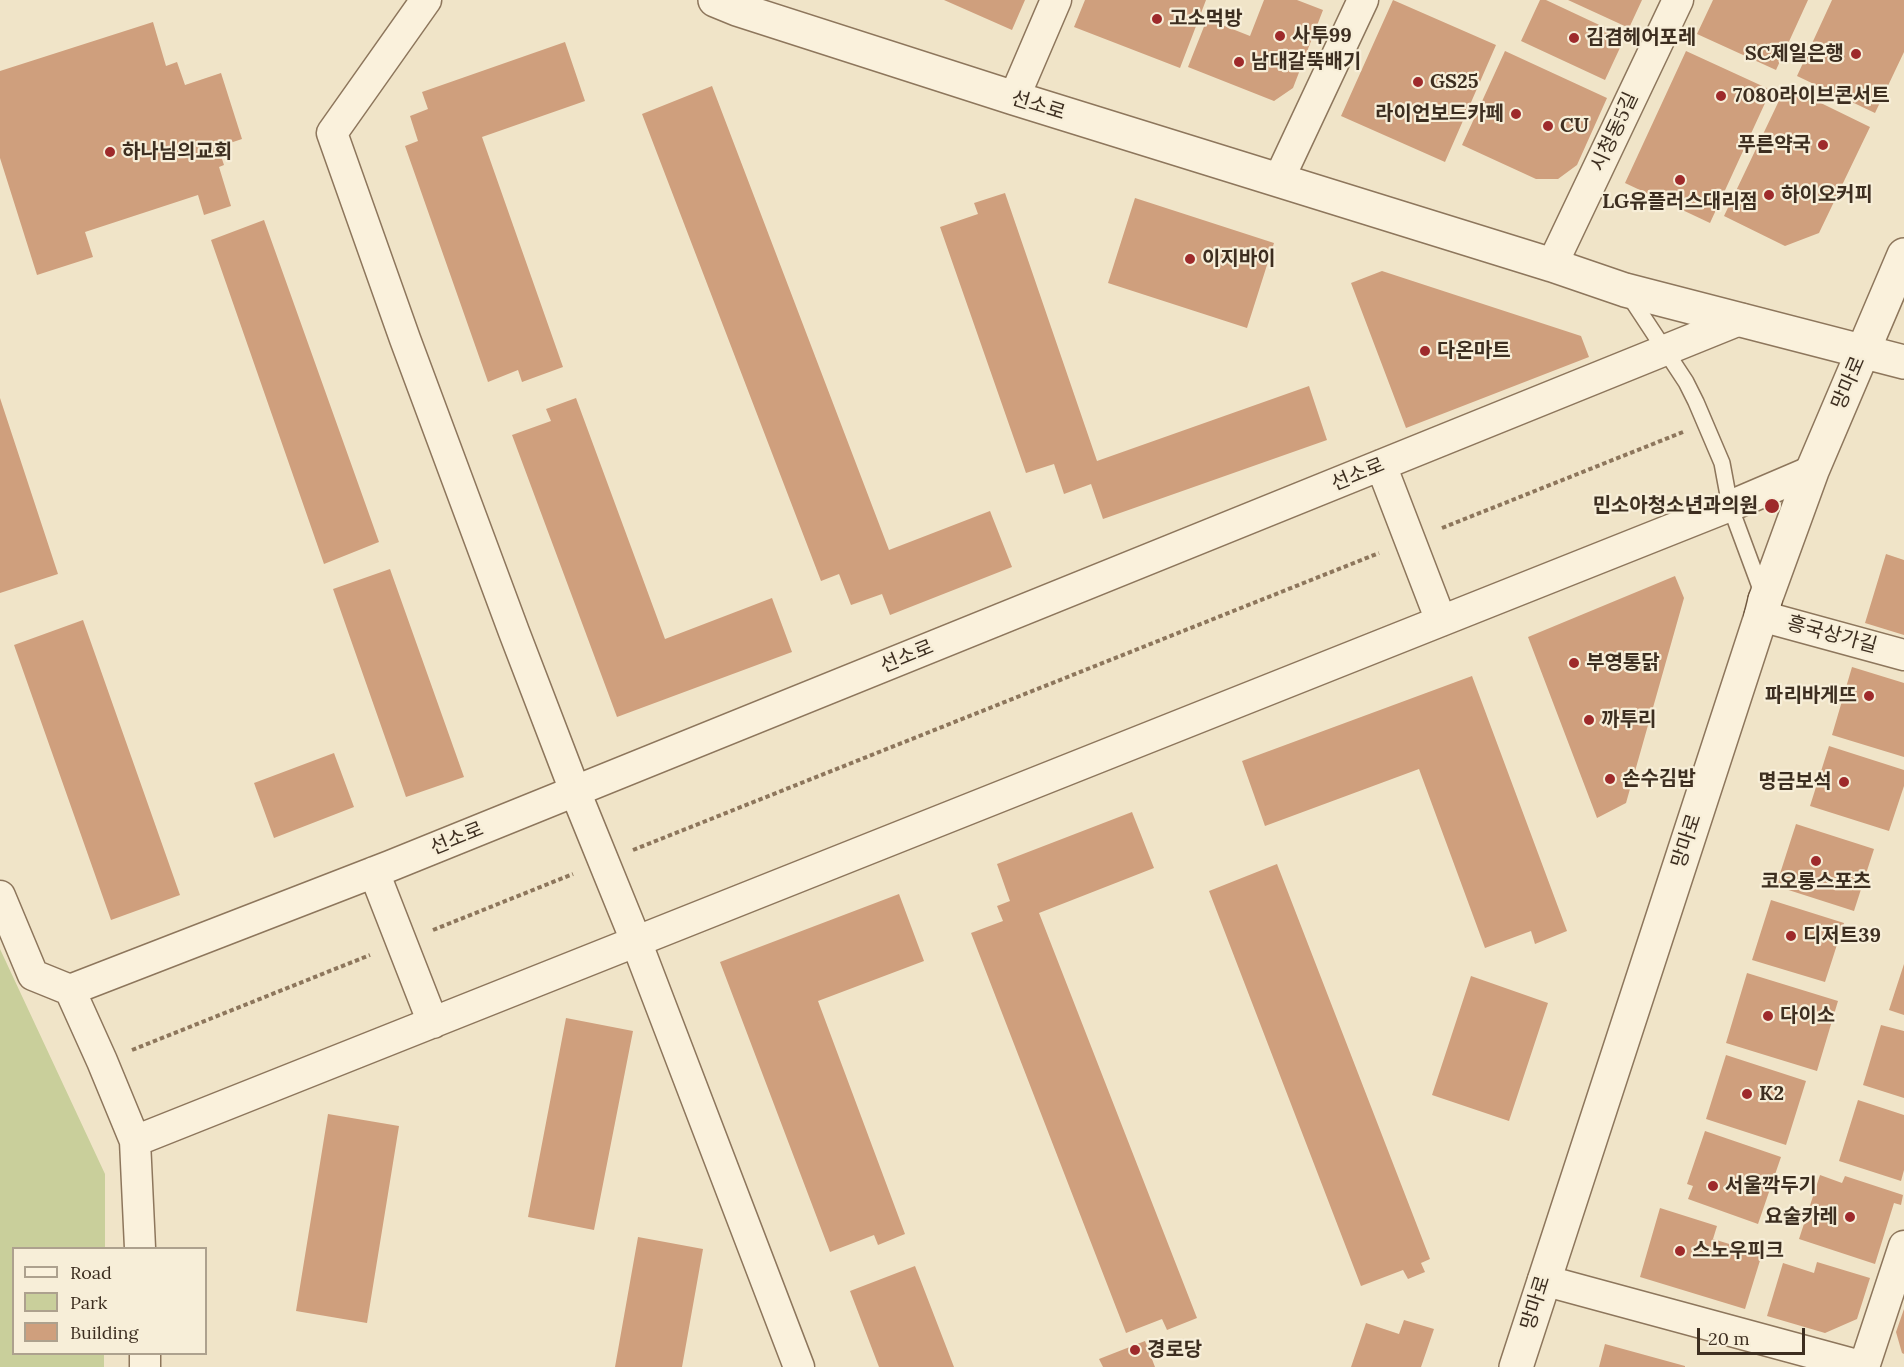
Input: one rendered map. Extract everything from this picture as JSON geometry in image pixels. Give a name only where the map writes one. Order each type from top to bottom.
[{"type":"street","points":[[426,0],[332,133],[405,339],[575,791],[636,942],[798,1367]]},
{"type":"street","points":[[1014,98],[1056,0]]},
{"type":"street","points":[[1279,179],[1363,0]]},
{"type":"street","name":"시청동5길","points":[[1552,265],[1678,0]]},
{"type":"street","name":"선소로","points":[[731,3],[1014,98],[1279,179],[1625,290],[1904,362]]},
{"type":"street","name":"망마로","points":[[1516,1367],[1542,1280],[1763,608],[1812,471],[1904,255]]},
{"type":"street","name":"선소로","points":[[70,990],[374,872],[1742,319]]},
{"type":"street","points":[[1382,465],[1440,621]]},
{"type":"street","points":[[135,1141],[1730,506],[1812,471]]},
{"type":"street","name":"흥국상가길","points":[[1763,608],[1904,655]]},
{"type":"street","points":[[374,872],[433,1023]]},
{"type":"street","points":[[0,896],[33,975],[70,990],[135,1141],[140,1247]]},
{"type":"street","points":[[1542,1280],[1864,1367],[1904,1246]]},
{"type":"lane","points":[[1625,290],[1686,382],[1706,423],[1722,464],[1730,506],[1763,608]]},
{"type":"path","points":[[102,1061],[1706,423]]},
{"type":"green space","points":[[0,949],[105,1174],[105,1247],[12,1247],[12,1355],[104,1355],[104,1367],[0,1367]]},
{"type":"building","points":[[944,0],[1025,0],[1012,30]]},
{"type":"building","points":[[1085,0],[1206,0],[1180,68],[1074,27]]},
{"type":"building","points":[[1264,0],[1297,0],[1323,10],[1293,88],[1274,101],[1188,67],[1207,19],[1250,36]]},
{"type":"building","points":[[1393,0],[1496,45],[1445,162],[1341,116]]},
{"type":"building","points":[[1540,0],[1546,0],[1625,37],[1605,80],[1521,41]]},
{"type":"building","points":[[1568,0],[1642,0],[1629,28]]},
{"type":"building","points":[[1713,0],[1808,0],[1776,70],[1697,34]]},
{"type":"building","points":[[1832,0],[1904,0],[1904,52],[1875,113],[1797,76]]},
{"type":"building","name":"하나님의교회","points":[[153,22],[166,66],[177,62],[185,85],[221,73],[242,139],[218,147],[224,165],[219,167],[231,206],[204,215],[198,195],[85,232],[93,257],[37,275],[0,158],[0,71]]},
{"type":"building","points":[[565,42],[585,101],[482,137],[563,367],[522,382],[518,370],[488,382],[405,146],[418,141],[410,116],[428,109],[422,92]]},
{"type":"building","points":[[1505,51],[1607,98],[1577,165],[1558,179],[1536,179],[1462,145]]},
{"type":"building","points":[[1686,51],[1771,90],[1710,223],[1625,183]]},
{"type":"building","points":[[712,86],[889,550],[990,511],[1012,567],[890,615],[882,594],[851,605],[839,574],[821,581],[642,114]]},
{"type":"building","points":[[1786,86],[1870,127],[1819,233],[1785,246],[1724,216]]},
{"type":"building","points":[[1005,193],[1097,461],[1309,386],[1327,440],[1103,519],[1091,484],[1064,494],[1054,464],[1026,473],[940,227],[978,214],[974,203]]},
{"type":"building","points":[[1135,198],[1274,243],[1247,328],[1108,283]]},
{"type":"building","points":[[264,220],[379,542],[324,564],[211,240]]},
{"type":"building","points":[[1382,271],[1581,336],[1589,357],[1406,428],[1351,283]]},
{"type":"building","points":[[0,398],[58,574],[0,593]]},
{"type":"building","points":[[576,398],[665,639],[772,598],[792,652],[617,717],[512,435],[551,421],[546,409]]},
{"type":"building","points":[[1886,554],[1904,560],[1904,635],[1865,623]]},
{"type":"building","points":[[390,569],[464,777],[406,797],[333,589]]},
{"type":"building","points":[[1675,576],[1684,598],[1626,803],[1597,818],[1528,637]]},
{"type":"building","points":[[83,620],[180,895],[111,920],[14,645]]},
{"type":"building","points":[[1852,667],[1904,683],[1904,757],[1832,735]]},
{"type":"building","points":[[1472,676],[1567,931],[1535,944],[1531,931],[1485,948],[1419,769],[1265,826],[1242,761]]},
{"type":"building","points":[[1829,746],[1904,770],[1904,786],[1889,831],[1810,806]]},
{"type":"building","points":[[334,753],[354,807],[274,838],[254,783]]},
{"type":"building","points":[[1132,812],[1154,868],[1039,913],[1197,1318],[1167,1330],[1162,1319],[1126,1333],[971,933],[1003,921],[997,906],[1010,901],[997,864]]},
{"type":"building","points":[[1796,824],[1874,849],[1854,911],[1776,886]]},
{"type":"building","points":[[1277,864],[1430,1259],[1421,1263],[1425,1272],[1408,1279],[1403,1270],[1361,1286],[1209,891]]},
{"type":"building","points":[[899,894],[924,961],[818,1001],[905,1234],[878,1245],[874,1235],[830,1252],[720,962]]},
{"type":"building","points":[[1771,900],[1844,923],[1825,982],[1752,960]]},
{"type":"building","points":[[1904,964],[1904,1015],[1889,1010]]},
{"type":"building","points":[[1747,973],[1838,1001],[1817,1071],[1726,1043]]},
{"type":"building","points":[[1471,976],[1548,1003],[1509,1121],[1432,1095]]},
{"type":"building","points":[[566,1018],[633,1031],[594,1230],[528,1217]]},
{"type":"building","points":[[1881,1025],[1904,1031],[1904,1098],[1863,1085]]},
{"type":"building","points":[[1726,1055],[1806,1081],[1786,1145],[1706,1119]]},
{"type":"building","points":[[1858,1100],[1904,1115],[1904,1170],[1901,1181],[1839,1161]]},
{"type":"building","points":[[328,1114],[399,1126],[367,1323],[296,1311]]},
{"type":"building","points":[[1705,1131],[1781,1157],[1758,1224],[1688,1199],[1693,1186],[1687,1184]]},
{"type":"building","points":[[1820,1175],[1842,1183],[1845,1176],[1903,1195],[1901,1205],[1894,1203],[1875,1264],[1799,1239]]},
{"type":"building","points":[[1660,1208],[1717,1226],[1713,1239],[1762,1254],[1745,1309],[1640,1277]]},
{"type":"building","points":[[638,1237],[703,1249],[682,1367],[615,1367]]},
{"type":"building","points":[[1817,1262],[1870,1278],[1857,1319],[1825,1333],[1767,1316],[1783,1263],[1814,1273]]},
{"type":"building","points":[[915,1266],[954,1367],[879,1367],[850,1291]]},
{"type":"building","points":[[1904,1309],[1904,1354],[1896,1332]]},
{"type":"building","points":[[1404,1320],[1434,1329],[1421,1367],[1351,1367],[1366,1323],[1399,1334]]},
{"type":"building","name":"경로당","points":[[1145,1341],[1155,1367],[1103,1367],[1099,1359]]},
{"type":"building","points":[[1605,1344],[1685,1366],[1685,1367],[1599,1367]]},
{"type":"place","name":"고소먹방","points":[[1157,19]]},
{"type":"place","name":"사투99","points":[[1280,36]]},
{"type":"place","name":"김겸헤어포레","points":[[1574,38]]},
{"type":"place","name":"SC제일은행","points":[[1856,54]]},
{"type":"place","name":"남대갈뚝배기","points":[[1239,62]]},
{"type":"place","name":"GS25","points":[[1418,82]]},
{"type":"place","name":"7080라이브콘서트","points":[[1721,96]]},
{"type":"place","name":"라이언보드카페","points":[[1516,114]]},
{"type":"place","name":"CU","points":[[1548,126]]},
{"type":"place","name":"푸른약국","points":[[1823,145]]},
{"type":"place","name":"하나님의교회","points":[[110,152]]},
{"type":"place","name":"LG유플러스대리점","points":[[1680,180]]},
{"type":"place","name":"하이오커피","points":[[1769,195]]},
{"type":"place","name":"이지바이","points":[[1190,259]]},
{"type":"place","name":"다온마트","points":[[1425,351]]},
{"type":"place","name":"민소아청소년과의원","points":[[1772,506]]},
{"type":"place","name":"부영통닭","points":[[1574,663]]},
{"type":"place","name":"파리바게뜨","points":[[1869,696]]},
{"type":"place","name":"까투리","points":[[1589,720]]},
{"type":"place","name":"손수김밥","points":[[1610,779]]},
{"type":"place","name":"명금보석","points":[[1844,782]]},
{"type":"place","name":"코오롱스포츠","points":[[1816,861]]},
{"type":"place","name":"디저트39","points":[[1791,936]]},
{"type":"place","name":"다이소","points":[[1768,1016]]},
{"type":"place","name":"K2","points":[[1747,1094]]},
{"type":"place","name":"서울깍두기","points":[[1713,1186]]},
{"type":"place","name":"요술카레","points":[[1850,1217]]},
{"type":"place","name":"스노우피크","points":[[1680,1251]]},
{"type":"place","name":"경로당","points":[[1135,1350]]}]
